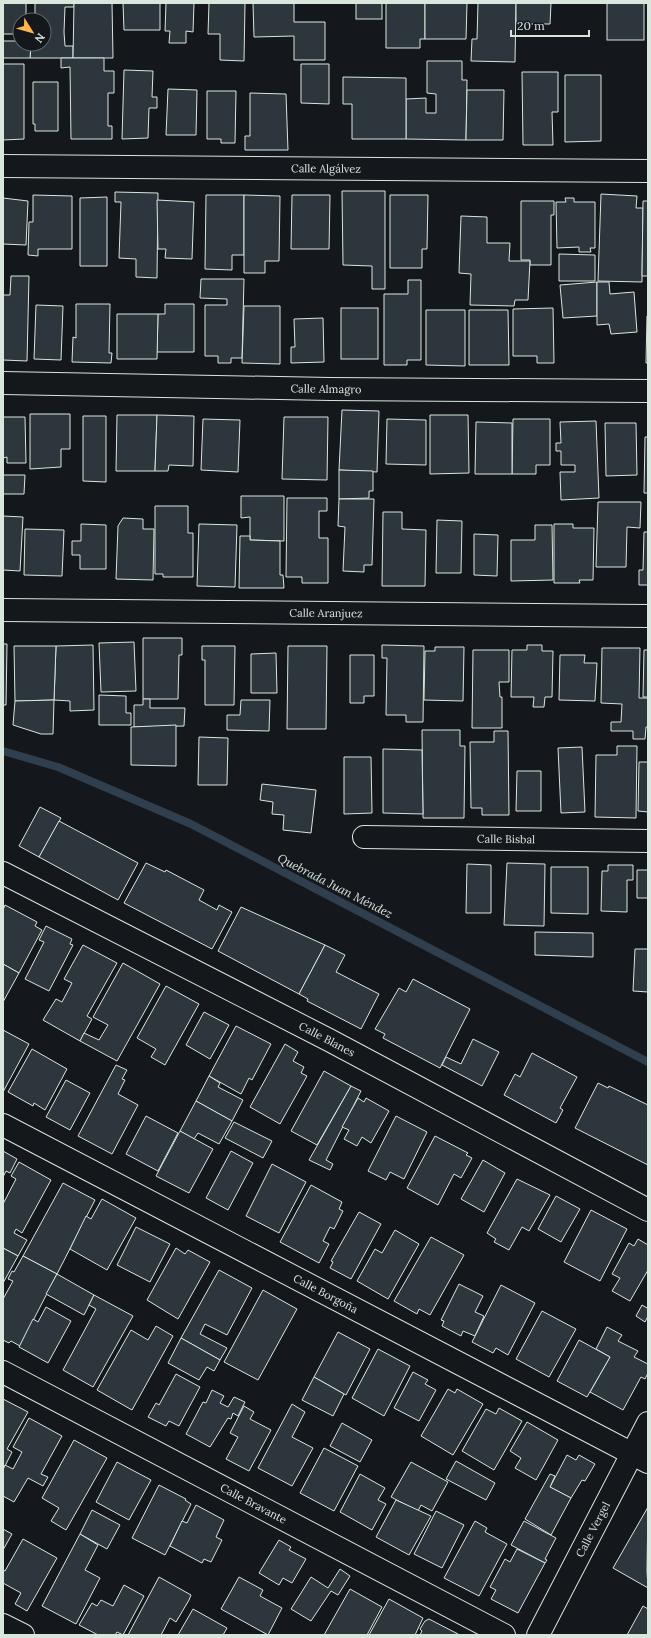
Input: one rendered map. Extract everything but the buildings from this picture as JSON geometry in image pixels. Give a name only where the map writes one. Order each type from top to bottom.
[{"type":"street","name":"Calle Algálvez","points":[[3,166],[648,171]]},
{"type":"street","name":"Calle Almagro","points":[[3,383],[330,389],[648,391]]},
{"type":"street","name":"Calle Aranjuez","points":[[3,610],[648,616]]},
{"type":"street","name":"Calle Bisbal","points":[[364,837],[648,841]]},
{"type":"street","name":"Calle Blanes","points":[[3,873],[329,1040],[648,1210]]},
{"type":"street","name":"Calle Borgoña","points":[[3,1125],[640,1458]]},
{"type":"street","name":"Calle Bravante","points":[[3,1372],[504,1635]]},
{"type":"street","name":"Calle Vergel","points":[[538,1635],[640,1458],[648,1423]]},
{"type":"street","points":[[3,1625],[23,1635]]},
{"type":"waterway","name":"Quebrada Juan Méndez","points":[[3,751],[58,767],[191,824],[648,1062]]}]
